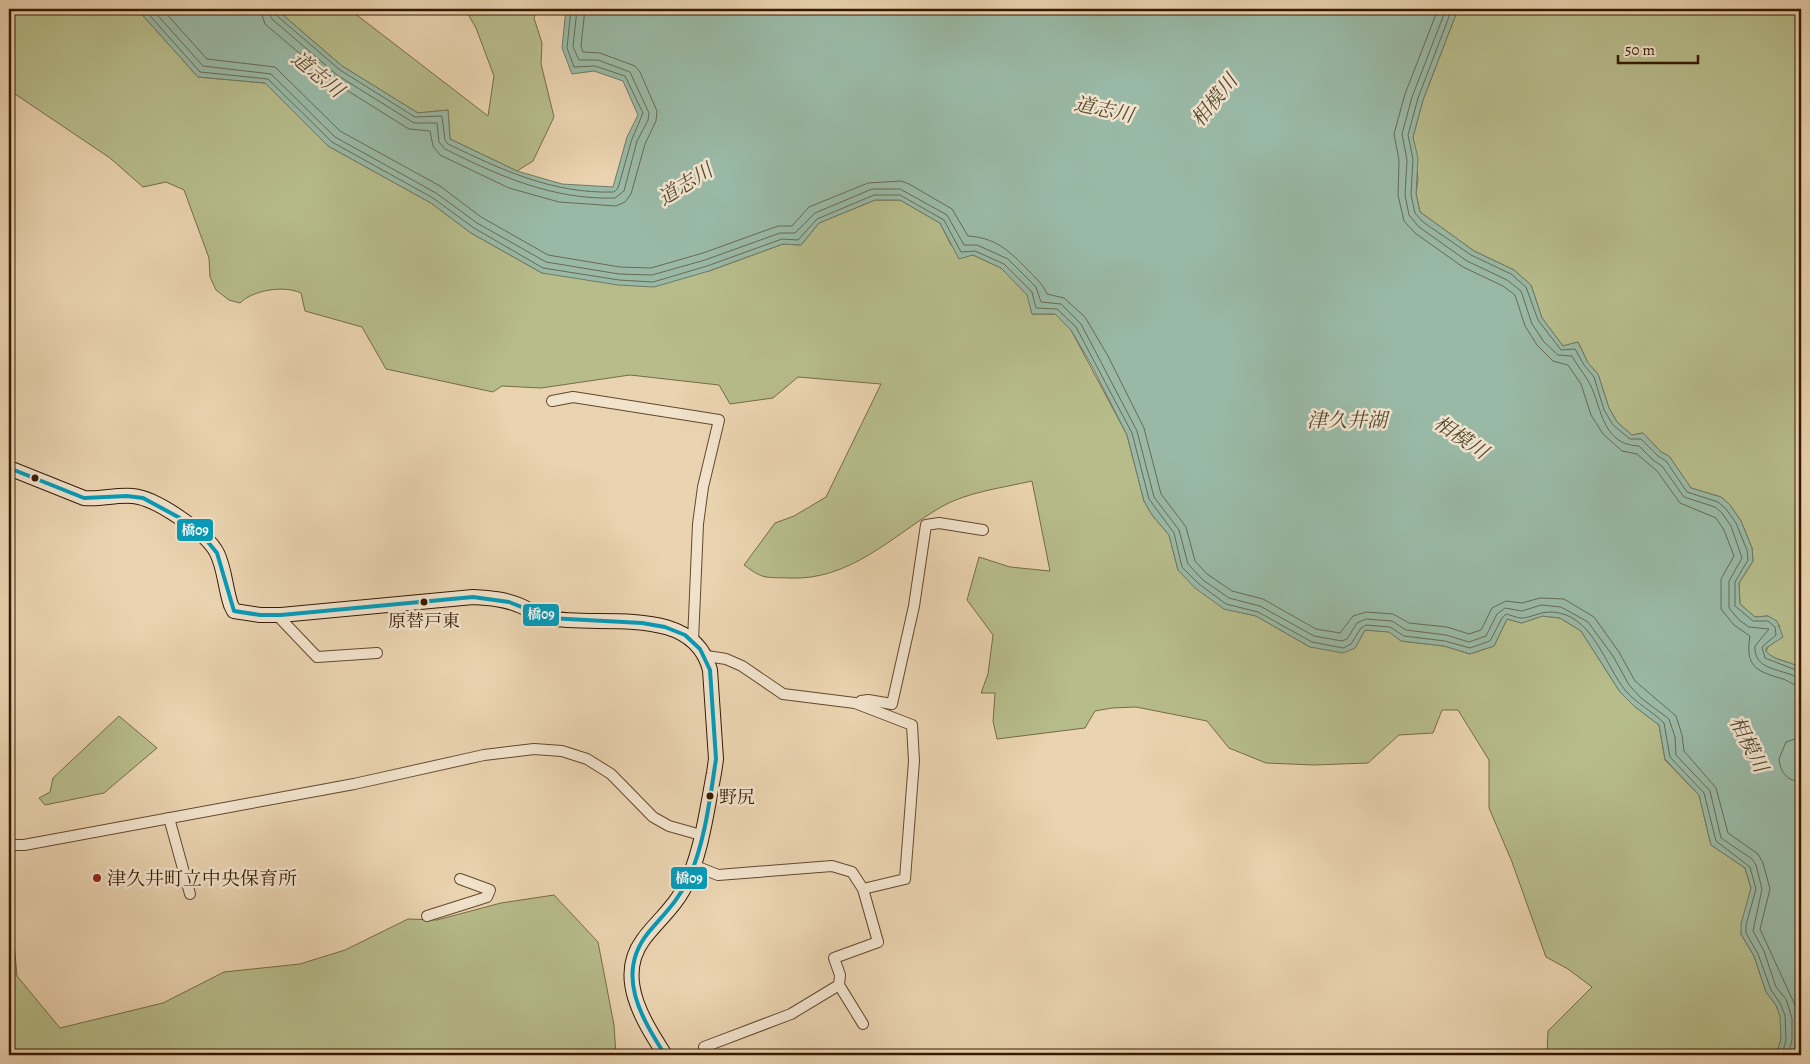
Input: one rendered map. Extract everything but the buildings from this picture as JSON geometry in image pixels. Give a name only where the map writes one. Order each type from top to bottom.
[{"type":"street","points":[[552,401],[573,398],[719,420],[702,487],[698,524],[693,641]]},
{"type":"street","points":[[9,468],[84,498],[133,496],[143,498],[166,508],[214,548],[228,599],[234,611],[245,614],[276,615],[489,598],[520,606],[547,618],[659,624],[684,634],[693,641],[707,656],[713,688],[716,759],[701,836],[684,889],[675,904],[643,939],[636,950],[633,963],[634,998],[641,1018],[664,1055]]},
{"type":"street","points":[[855,703],[868,700],[892,704],[914,606],[926,524],[938,523],[982,530]]},
{"type":"street","points":[[276,615],[317,657],[377,653]]},
{"type":"street","points":[[707,656],[726,659],[742,666],[783,694],[855,703],[912,725],[914,761],[905,879],[863,889]]},
{"type":"street","points":[[9,845],[24,845],[354,784],[484,755],[534,750],[562,751],[587,759],[610,774],[653,817],[669,826],[701,836]]},
{"type":"street","points":[[170,818],[190,894]]},
{"type":"street","points":[[693,865],[718,875],[832,866],[852,872],[863,889],[878,942],[834,958],[840,975],[839,985],[862,1024]]},
{"type":"street","points":[[426,916],[487,897],[490,890],[460,880]]},
{"type":"street","points":[[707,1055],[704,1047],[791,1014],[839,985]]},
{"type":"shaded area","points":[[9,9],[137,9],[198,77],[265,83],[328,146],[431,203],[471,233],[542,273],[709,271],[783,244],[801,245],[819,223],[875,200],[900,200],[940,223],[951,245],[1001,268],[1028,295],[1032,314],[1055,314],[1071,330],[1127,435],[1144,501],[1152,515],[1169,535],[1178,570],[1224,608],[1256,616],[1310,647],[1355,648],[1365,630],[1390,632],[1401,641],[1444,646],[1470,654],[1494,646],[1507,619],[1522,623],[1542,616],[1560,618],[1581,631],[1620,692],[1634,706],[1659,725],[1665,760],[1699,795],[1711,845],[1745,868],[1751,888],[1741,934],[1754,956],[1766,992],[1776,1005],[1782,1021],[1781,1039],[1776,1055],[1547,1055],[1548,1031],[1592,987],[1568,969],[1546,957],[1512,862],[1489,808],[1489,760],[1458,710],[1442,710],[1433,733],[1399,735],[1368,763],[1314,765],[1266,763],[1229,748],[1207,721],[1136,707],[1095,711],[1085,728],[997,739],[993,721],[995,693],[981,693],[988,674],[993,635],[967,600],[979,557],[1010,567],[1050,571],[1032,481],[985,491],[951,502],[923,518],[870,554],[832,572],[811,577],[769,577],[756,573],[744,565],[775,523],[794,516],[826,497],[881,384],[798,377],[773,398],[730,404],[719,385],[630,375],[541,388],[502,386],[493,392],[386,369],[362,327],[305,311],[301,293],[278,289],[261,292],[240,303],[229,300],[216,290],[210,277],[209,258],[184,190],[166,182],[143,187],[110,158],[9,90]]},
{"type":"shaded area","points":[[276,9],[349,9],[488,116],[494,76],[476,28],[465,9],[537,9],[534,18],[542,43],[541,64],[554,117],[533,161],[517,171],[450,139],[448,110],[418,113],[342,66]]},
{"type":"shaded area","points":[[1458,9],[1801,9],[1801,669],[1769,655],[1766,651],[1780,626],[1768,616],[1755,617],[1740,604],[1739,583],[1753,561],[1752,548],[1741,521],[1730,505],[1721,497],[1691,488],[1669,456],[1661,452],[1643,433],[1632,435],[1617,422],[1609,408],[1598,374],[1588,363],[1578,342],[1563,346],[1542,318],[1531,285],[1514,270],[1474,251],[1420,212],[1416,194],[1418,179],[1413,137],[1423,100]]},
{"type":"shaded area","points":[[119,716],[157,748],[104,793],[45,805],[39,798],[50,792],[53,778]]},
{"type":"shaded area","points":[[9,887],[17,976],[60,1028],[163,1003],[224,972],[300,964],[345,950],[408,919],[437,920],[501,903],[554,895],[598,942],[614,1025],[616,1055],[9,1055]]},
{"type":"water","name":"津久井湖","points":[[137,9],[276,9],[342,66],[418,113],[448,110],[450,139],[517,171],[562,184],[613,187],[627,137],[638,115],[623,81],[594,71],[572,74],[562,48],[566,9],[1458,9],[1423,100],[1413,137],[1418,158],[1416,194],[1420,212],[1474,251],[1514,270],[1531,285],[1542,318],[1563,346],[1578,342],[1588,363],[1598,374],[1609,408],[1617,422],[1632,435],[1643,433],[1661,452],[1669,456],[1691,488],[1721,497],[1730,505],[1741,521],[1752,548],[1753,561],[1739,583],[1740,604],[1755,617],[1768,616],[1777,621],[1783,637],[1766,648],[1766,651],[1769,655],[1801,669],[1801,753],[1798,760],[1801,765],[1801,1055],[1776,1055],[1781,1039],[1780,1016],[1776,1005],[1766,992],[1754,956],[1741,934],[1741,924],[1751,888],[1745,868],[1711,845],[1699,795],[1665,759],[1659,725],[1634,706],[1620,692],[1581,631],[1560,618],[1542,616],[1522,623],[1507,619],[1494,646],[1470,654],[1444,646],[1401,641],[1389,632],[1365,630],[1355,648],[1343,653],[1310,647],[1256,616],[1224,609],[1195,588],[1178,570],[1169,535],[1152,515],[1144,501],[1127,435],[1092,366],[1071,330],[1055,314],[1032,314],[1027,295],[1001,268],[973,255],[959,259],[940,223],[900,200],[875,200],[819,223],[801,245],[783,244],[709,271],[654,287],[618,285],[542,273],[471,233],[431,203],[328,146],[265,83],[198,77]]},
{"type":"transit line","name":"橋09","points":[[9,468],[84,498],[127,496],[143,498],[180,518],[203,536],[217,553],[234,611],[260,615],[281,615],[473,597],[509,602],[549,618],[642,623],[665,627],[685,635],[700,649],[710,670],[716,759],[703,835],[695,864],[676,900],[638,948],[633,964],[635,995],[640,1011],[665,1055]]},
{"type":"place","name":"原替戸東","points":[[424,602]]},
{"type":"place","name":"野尻","points":[[710,796]]},
{"type":"place","name":"津久井町立中央保育所","points":[[97,878]]},
{"type":"water label","name":"道志川","points":[[318,74]]},
{"type":"water label","name":"相模川","points":[[1214,100]]},
{"type":"water label","name":"道志川","points":[[1104,109]]},
{"type":"water label","name":"道志川","points":[[685,184]]},
{"type":"water label","name":"相模川","points":[[1461,437]]},
{"type":"water label","name":"相模川","points":[[1749,744]]}]
